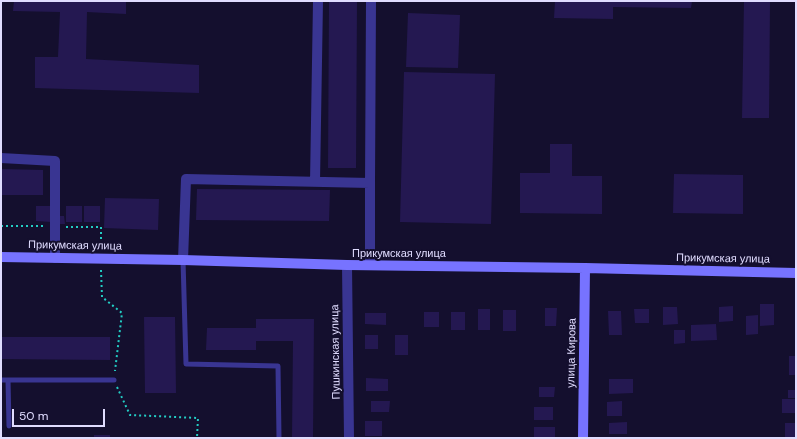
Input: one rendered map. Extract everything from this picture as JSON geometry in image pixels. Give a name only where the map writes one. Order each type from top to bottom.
[{"type":"main road","name":"Прикумская улица","points":[[1,257],[183,260],[347,265],[796,272]]},
{"type":"main road","name":"улица Кирова","points":[[583,438],[585,268]]},
{"type":"street","points":[[315,182],[318,1]]},
{"type":"street","points":[[370,265],[371,1]]},
{"type":"street","points":[[1,158],[55,161],[55,258]]},
{"type":"street","points":[[183,260],[186,180],[370,183]]},
{"type":"street","name":"Пушкинская улица","points":[[347,265],[349,438]]},
{"type":"lane","points":[[183,260],[186,364],[278,366],[279,438]]},
{"type":"lane","points":[[1,380],[114,380]]},
{"type":"lane","points":[[8,380],[9,426]]},
{"type":"path","points":[[1,226],[101,227],[102,297],[122,313],[114,380],[130,415],[198,418],[197,438]]},
{"type":"building","points":[[14,1],[126,1],[126,14],[87,12],[86,59],[199,65],[199,93],[35,88],[35,57],[58,57],[60,12],[13,11]]},
{"type":"building","points":[[329,1],[357,1],[356,168],[328,168]]},
{"type":"building","points":[[555,1],[692,1],[691,8],[613,7],[613,19],[554,18]]},
{"type":"building","points":[[744,1],[770,1],[769,118],[742,118]]},
{"type":"building","points":[[408,13],[460,15],[458,68],[406,67]]},
{"type":"building","points":[[404,72],[495,74],[491,224],[400,222]]},
{"type":"building","points":[[550,144],[572,144],[572,176],[602,176],[602,214],[520,213],[520,173],[550,173]]},
{"type":"building","points":[[1,169],[43,170],[43,195],[1,195]]},
{"type":"building","points":[[674,174],[743,175],[743,214],[673,213]]},
{"type":"building","points":[[197,189],[330,190],[329,221],[196,220]]},
{"type":"building","points":[[105,198],[159,199],[158,230],[104,228]]},
{"type":"building","points":[[36,206],[52,206],[52,222],[36,221]]},
{"type":"building","points":[[66,206],[82,206],[82,222],[66,222]]},
{"type":"building","points":[[84,206],[100,206],[100,222],[84,222]]},
{"type":"building","points":[[58,216],[64,216],[65,224],[59,224]]},
{"type":"building","points":[[760,304],[774,304],[774,325],[760,326]]},
{"type":"building","points":[[733,306],[733,321],[719,322],[719,307]]},
{"type":"building","points":[[663,307],[677,307],[678,324],[663,325]]},
{"type":"building","points":[[545,308],[557,308],[556,326],[545,326]]},
{"type":"building","points":[[478,309],[490,309],[490,330],[478,330]]},
{"type":"building","points":[[634,309],[649,309],[649,323],[635,323]]},
{"type":"building","points":[[503,310],[516,310],[516,331],[503,331]]},
{"type":"building","points":[[608,311],[621,311],[622,335],[609,335]]},
{"type":"building","points":[[424,312],[439,312],[439,327],[424,327]]},
{"type":"building","points":[[451,312],[465,312],[465,330],[451,330]]},
{"type":"building","points":[[365,313],[386,313],[386,325],[365,324]]},
{"type":"building","points":[[758,315],[758,334],[746,335],[746,316]]},
{"type":"building","points":[[144,317],[175,317],[176,393],[145,393]]},
{"type":"building","points":[[256,319],[314,319],[313,438],[292,438],[293,341],[256,341],[256,350],[206,350],[207,328],[256,328]]},
{"type":"building","points":[[716,324],[717,340],[691,341],[691,325]]},
{"type":"building","points":[[674,330],[685,330],[685,343],[674,344]]},
{"type":"building","points":[[365,335],[378,335],[378,349],[365,349]]},
{"type":"building","points":[[395,335],[408,335],[408,355],[395,355]]},
{"type":"building","points":[[1,337],[110,337],[110,360],[1,359]]},
{"type":"building","points":[[789,356],[796,356],[796,375],[789,375]]},
{"type":"building","points":[[366,378],[388,379],[388,391],[366,391]]},
{"type":"building","points":[[609,379],[633,379],[633,393],[609,394]]},
{"type":"building","points":[[539,387],[555,387],[554,397],[539,397]]},
{"type":"building","points":[[788,390],[796,390],[796,398],[788,398]]},
{"type":"building","points":[[782,399],[796,399],[796,413],[782,413]]},
{"type":"building","points":[[371,401],[390,401],[389,412],[371,412]]},
{"type":"building","points":[[622,401],[622,416],[607,416],[607,402]]},
{"type":"building","points":[[534,407],[553,407],[553,420],[534,420]]},
{"type":"building","points":[[365,421],[382,421],[382,436],[365,436]]},
{"type":"building","points":[[627,422],[627,434],[609,434],[609,423]]},
{"type":"building","points":[[785,423],[796,423],[796,437],[785,438]]},
{"type":"building","points":[[534,427],[555,427],[555,438],[534,438]]},
{"type":"building","points":[[94,435],[110,435],[110,438],[94,438]]}]
